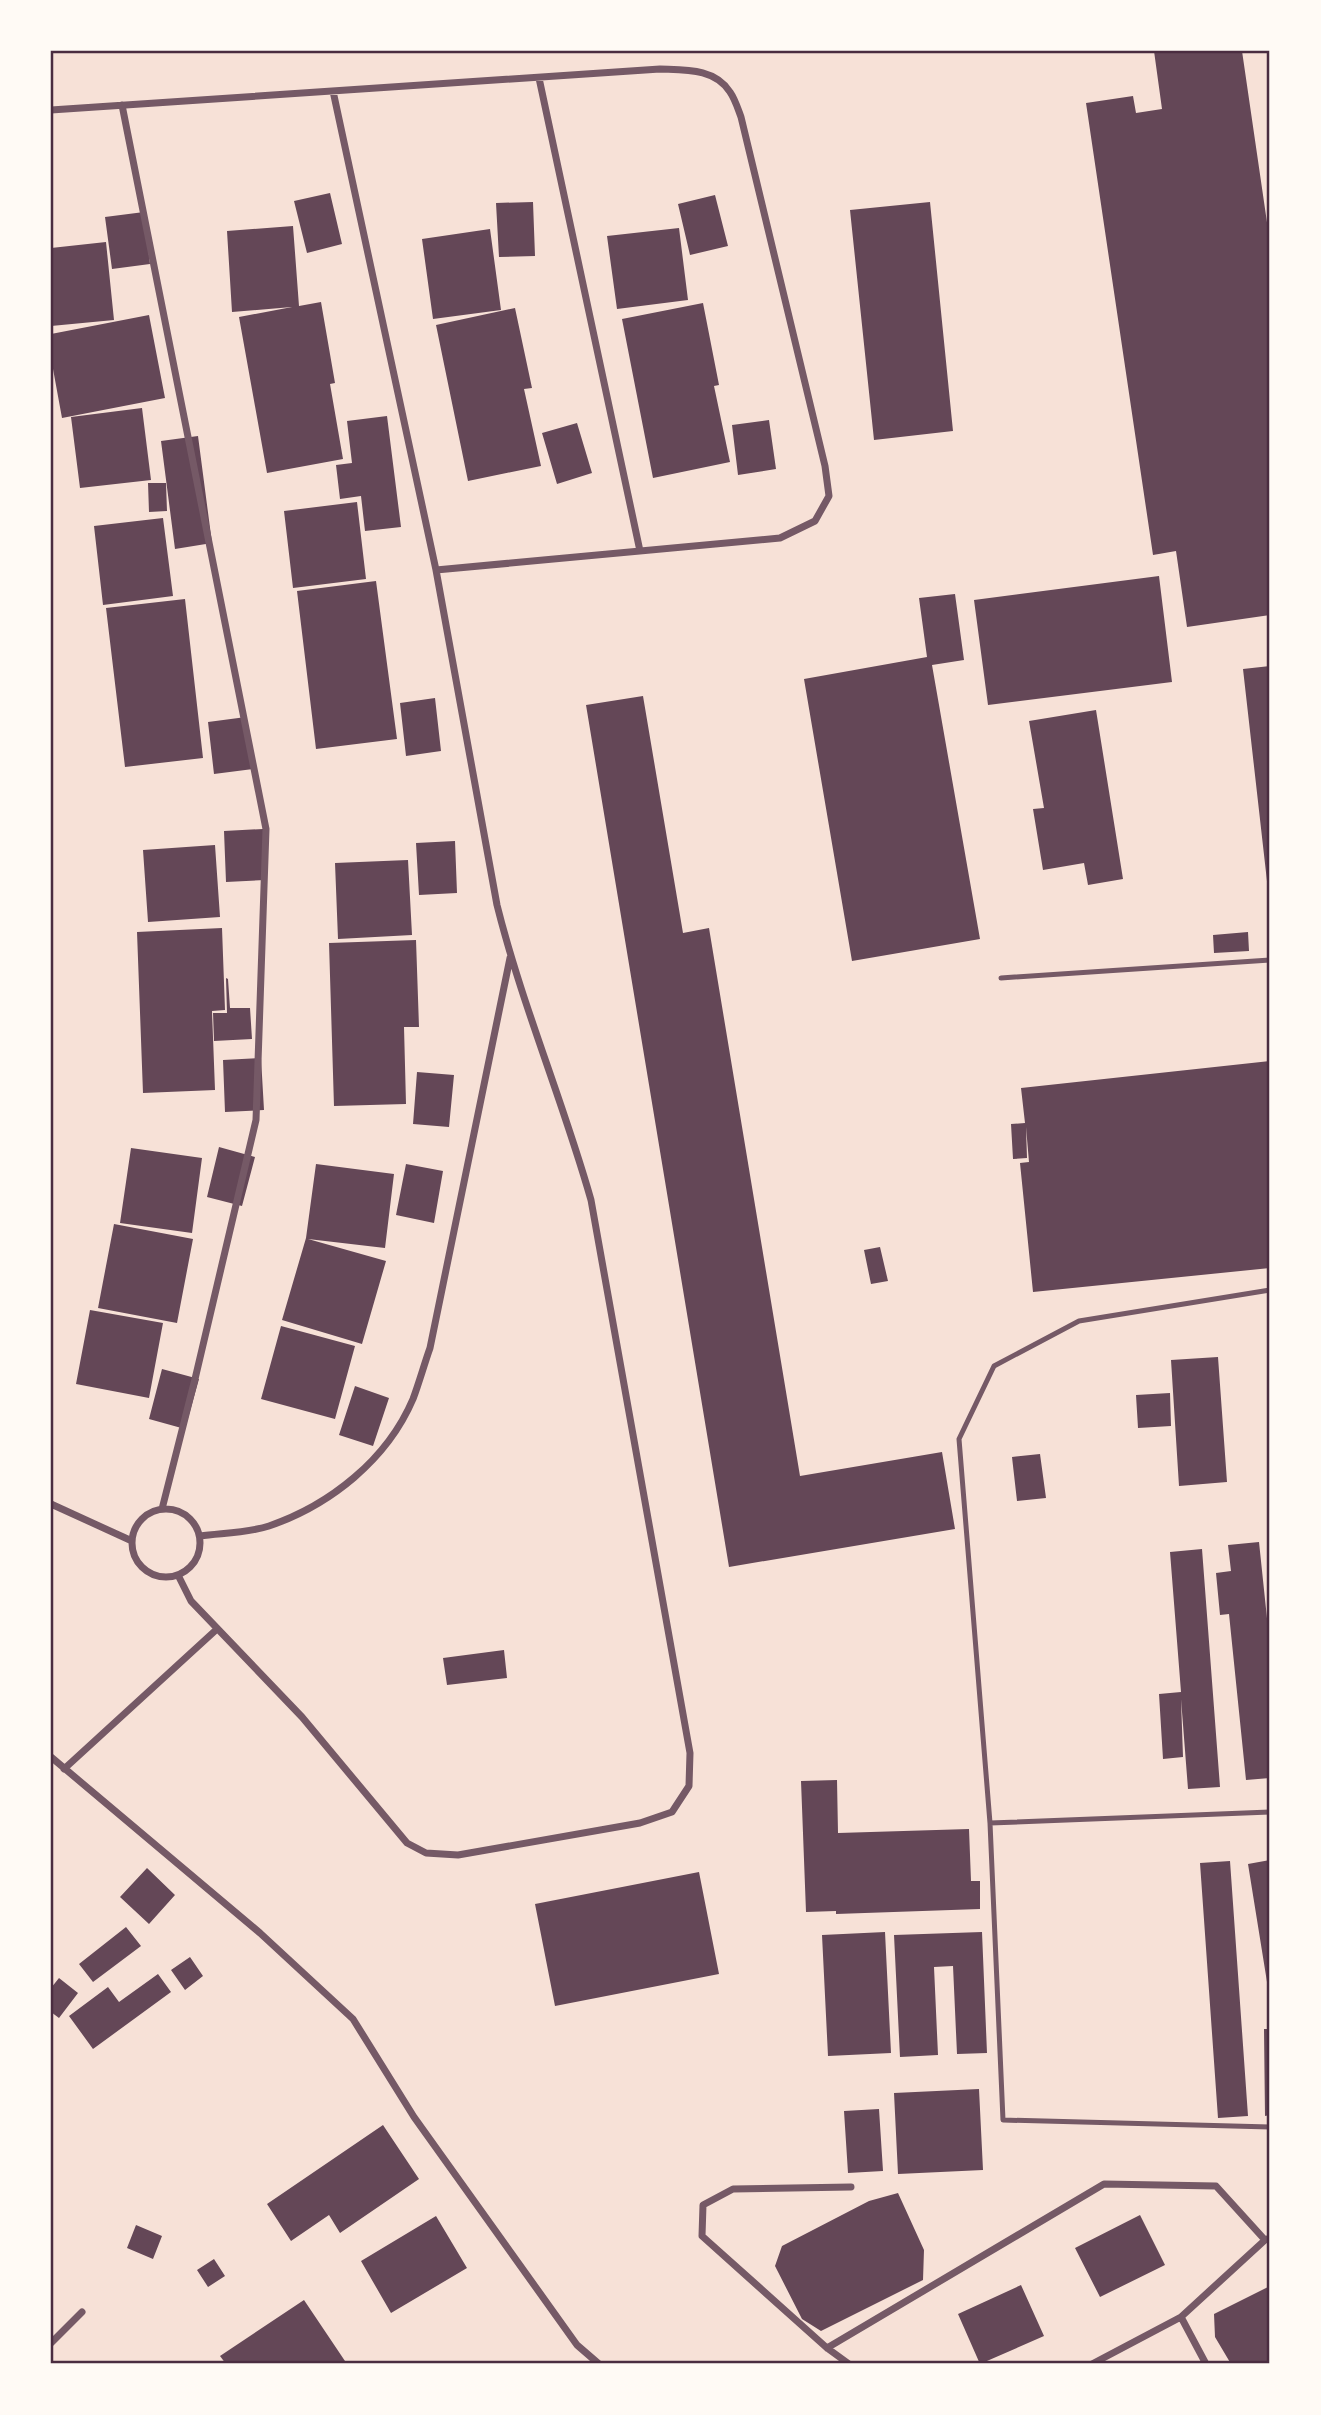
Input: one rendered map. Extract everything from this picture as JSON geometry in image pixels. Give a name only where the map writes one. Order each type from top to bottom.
[{"type":"street","points":[[51,110],[660,69],[693,71],[717,77],[730,91],[741,117],[825,466],[829,496],[815,521],[780,538],[436,570]]},
{"type":"street","points":[[539,78],[640,551]]},
{"type":"street","points":[[178,1575],[191,1601],[302,1717],[407,1843],[426,1853],[458,1855],[640,1823],[672,1812],[689,1786],[690,1753],[592,1200],[510,957],[497,905],[436,570],[333,91]]},
{"type":"street","points":[[121,105],[266,829],[256,1120],[162,1509]]},
{"type":"street","points":[[200,1536],[267,1527],[311,1507],[352,1481],[391,1437],[412,1401],[430,1348],[510,957]]},
{"type":"street","points":[[51,1504],[132,1541]]},
{"type":"street","points":[[162,1509],[173,1509],[188,1516],[196,1525],[200,1536],[196,1560],[178,1575],[159,1576],[148,1572],[139,1563],[132,1541],[141,1519],[150,1512],[162,1509]]},
{"type":"street","points":[[64,1769],[217,1629]]},
{"type":"street","points":[[51,1757],[260,1933],[353,2019],[414,2117],[577,2344],[599,2364]]},
{"type":"street","points":[[827,2348],[1104,2185],[1216,2186],[1268,2239],[1181,2317],[1092,2364]]},
{"type":"street","points":[[849,2364],[827,2348],[702,2236],[703,2205],[733,2189],[851,2187]]},
{"type":"street","points":[[51,2343],[82,2312]]},
{"type":"street","points":[[1181,2317],[1206,2364]]},
{"type":"lane","points":[[1001,978],[1270,960]]},
{"type":"lane","points":[[1270,1290],[1079,1321],[995,1366],[959,1440],[990,1824],[1003,2120],[1270,2127]]},
{"type":"lane","points":[[990,1824],[1270,1812]]},
{"type":"building","points":[[1154,51],[1242,51],[1270,243],[1270,615],[1187,627],[1176,551],[1153,555],[1086,103],[1133,96],[1136,113],[1162,109]]},
{"type":"building","points":[[330,193],[342,244],[307,253],[294,201]]},
{"type":"building","points":[[715,195],[728,246],[690,255],[678,204]]},
{"type":"building","points":[[533,202],[535,256],[499,257],[496,203]]},
{"type":"building","points":[[930,202],[953,431],[874,440],[850,210]]},
{"type":"building","points":[[144,212],[150,264],[112,269],[105,217]]},
{"type":"building","points":[[293,226],[299,306],[321,302],[335,383],[330,384],[343,459],[267,473],[239,317],[292,307],[232,312],[227,231]]},
{"type":"building","points":[[679,228],[688,300],[617,309],[607,236]]},
{"type":"building","points":[[490,229],[501,310],[433,319],[422,239]]},
{"type":"building","points":[[106,242],[114,320],[51,326],[51,248]]},
{"type":"building","points":[[703,303],[719,385],[714,386],[730,462],[653,478],[622,319]]},
{"type":"building","points":[[515,308],[532,388],[524,389],[541,466],[468,481],[436,325]]},
{"type":"building","points":[[149,315],[165,398],[62,418],[51,358],[51,334]]},
{"type":"building","points":[[142,408],[151,480],[80,488],[71,417]]},
{"type":"building","points":[[387,416],[401,527],[365,531],[361,496],[340,499],[336,465],[352,463],[347,421]]},
{"type":"building","points":[[769,420],[776,469],[738,475],[732,425]]},
{"type":"building","points":[[577,423],[592,473],[557,484],[542,433]]},
{"type":"building","points":[[198,436],[212,543],[175,549],[161,441]]},
{"type":"building","points":[[148,483],[166,483],[167,511],[149,512]]},
{"type":"building","points":[[357,502],[366,579],[293,588],[284,511]]},
{"type":"building","points":[[163,518],[173,596],[103,605],[94,526]]},
{"type":"building","points":[[1159,576],[1172,682],[988,705],[974,600]]},
{"type":"building","points":[[376,581],[397,739],[316,749],[297,591]]},
{"type":"building","points":[[955,594],[964,660],[932,665],[980,939],[852,961],[804,679],[927,657],[919,598]]},
{"type":"building","points":[[185,599],[203,758],[125,767],[106,608]]},
{"type":"building","points":[[1270,666],[1270,890],[1268,890],[1243,669]]},
{"type":"building","points":[[643,696],[683,933],[709,928],[800,1476],[942,1452],[955,1529],[729,1567],[586,705]]},
{"type":"building","points":[[435,698],[441,751],[406,756],[400,703]]},
{"type":"building","points":[[1096,710],[1123,879],[1088,885],[1084,863],[1043,870],[1033,809],[1044,808],[1029,721]]},
{"type":"building","points":[[246,717],[253,769],[214,774],[208,722]]},
{"type":"building","points":[[263,829],[265,880],[226,882],[224,831]]},
{"type":"building","points":[[455,841],[457,893],[419,895],[416,843]]},
{"type":"building","points":[[215,845],[220,917],[148,922],[143,850]]},
{"type":"building","points":[[408,860],[412,935],[338,939],[335,863]]},
{"type":"building","points":[[222,928],[225,1010],[212,1011],[215,1090],[143,1093],[137,932]]},
{"type":"building","points":[[1248,932],[1249,951],[1214,953],[1213,935]]},
{"type":"building","points":[[416,940],[419,1027],[404,1027],[406,1104],[334,1106],[329,943]]},
{"type":"building","points":[[226,978],[230,1008],[250,1008],[252,1039],[214,1041],[213,1013],[227,1013]]},
{"type":"building","points":[[261,1058],[264,1110],[225,1112],[223,1060]]},
{"type":"building","points":[[1270,1061],[1270,1268],[1033,1292],[1020,1163],[1029,1162],[1026,1127],[1027,1158],[1013,1159],[1011,1124],[1025,1123],[1021,1088]]},
{"type":"building","points":[[417,1072],[454,1075],[449,1127],[413,1124]]},
{"type":"building","points":[[219,1147],[255,1157],[242,1206],[207,1197]]},
{"type":"building","points":[[131,1148],[202,1158],[192,1233],[120,1223]]},
{"type":"building","points":[[316,1164],[394,1174],[385,1248],[308,1239],[386,1261],[362,1344],[282,1320],[306,1238]]},
{"type":"building","points":[[406,1164],[443,1171],[434,1223],[396,1215]]},
{"type":"building","points":[[114,1224],[193,1239],[177,1323],[98,1308]]},
{"type":"building","points":[[880,1247],[888,1281],[871,1284],[864,1250]]},
{"type":"building","points":[[90,1310],[163,1323],[149,1398],[76,1384]]},
{"type":"building","points":[[281,1326],[355,1346],[335,1419],[261,1399]]},
{"type":"building","points":[[1218,1357],[1227,1482],[1179,1486],[1171,1360]]},
{"type":"building","points":[[162,1369],[199,1379],[185,1429],[149,1419]]},
{"type":"building","points":[[355,1386],[389,1398],[373,1446],[339,1435]]},
{"type":"building","points":[[1170,1393],[1171,1426],[1138,1428],[1136,1395]]},
{"type":"building","points":[[1040,1454],[1046,1498],[1017,1501],[1012,1457]]},
{"type":"building","points":[[1259,1542],[1270,1647],[1270,1778],[1246,1780],[1229,1614],[1220,1615],[1216,1573],[1231,1571],[1228,1545]]},
{"type":"building","points":[[1202,1549],[1220,1787],[1188,1789],[1181,1699],[1183,1757],[1163,1759],[1159,1694],[1181,1692],[1170,1552]]},
{"type":"building","points":[[504,1650],[507,1678],[447,1685],[443,1658]]},
{"type":"building","points":[[837,1780],[838,1833],[969,1829],[971,1881],[980,1881],[980,1909],[836,1914],[836,1911],[806,1912],[801,1781]]},
{"type":"building","points":[[1270,1860],[1270,1982],[1267,1982],[1248,1864]]},
{"type":"building","points":[[1230,1861],[1248,2116],[1218,2118],[1200,1863]]},
{"type":"building","points":[[147,1868],[175,1895],[149,1924],[120,1897]]},
{"type":"building","points":[[699,1872],[719,1974],[555,2006],[535,1904]]},
{"type":"building","points":[[126,1927],[141,1946],[93,1982],[79,1964]]},
{"type":"building","points":[[885,1932],[891,2053],[828,2056],[822,1935]]},
{"type":"building","points":[[982,1932],[987,2053],[957,2054],[953,1966],[934,1967],[938,2055],[900,2057],[894,1935]]},
{"type":"building","points":[[190,1957],[203,1976],[185,1990],[171,1970]]},
{"type":"building","points":[[158,1974],[171,1992],[93,2049],[69,2016],[108,1987],[119,2002]]},
{"type":"building","points":[[59,1978],[78,1993],[59,2018],[51,2012],[51,1988]]},
{"type":"building","points":[[1264,2029],[1270,2029],[1270,2115],[1265,2116]]},
{"type":"building","points":[[979,2089],[983,2170],[898,2174],[894,2093]]},
{"type":"building","points":[[879,2109],[883,2171],[848,2173],[844,2111]]},
{"type":"building","points":[[383,2125],[419,2179],[340,2233],[329,2215],[291,2241],[267,2204]]},
{"type":"building","points":[[898,2193],[924,2250],[923,2280],[821,2331],[802,2319],[775,2266],[782,2246],[869,2201]]},
{"type":"building","points":[[1140,2215],[1165,2265],[1100,2297],[1075,2248]]},
{"type":"building","points":[[436,2216],[467,2268],[391,2313],[361,2261]]},
{"type":"building","points":[[136,2225],[162,2236],[153,2259],[127,2248]]},
{"type":"building","points":[[214,2259],[225,2276],[208,2287],[197,2270]]},
{"type":"building","points":[[1021,2285],[1044,2336],[980,2364],[958,2314]]},
{"type":"building","points":[[1270,2286],[1270,2364],[1231,2364],[1215,2337],[1214,2314]]},
{"type":"building","points":[[304,2300],[347,2364],[226,2364],[220,2356]]}]
